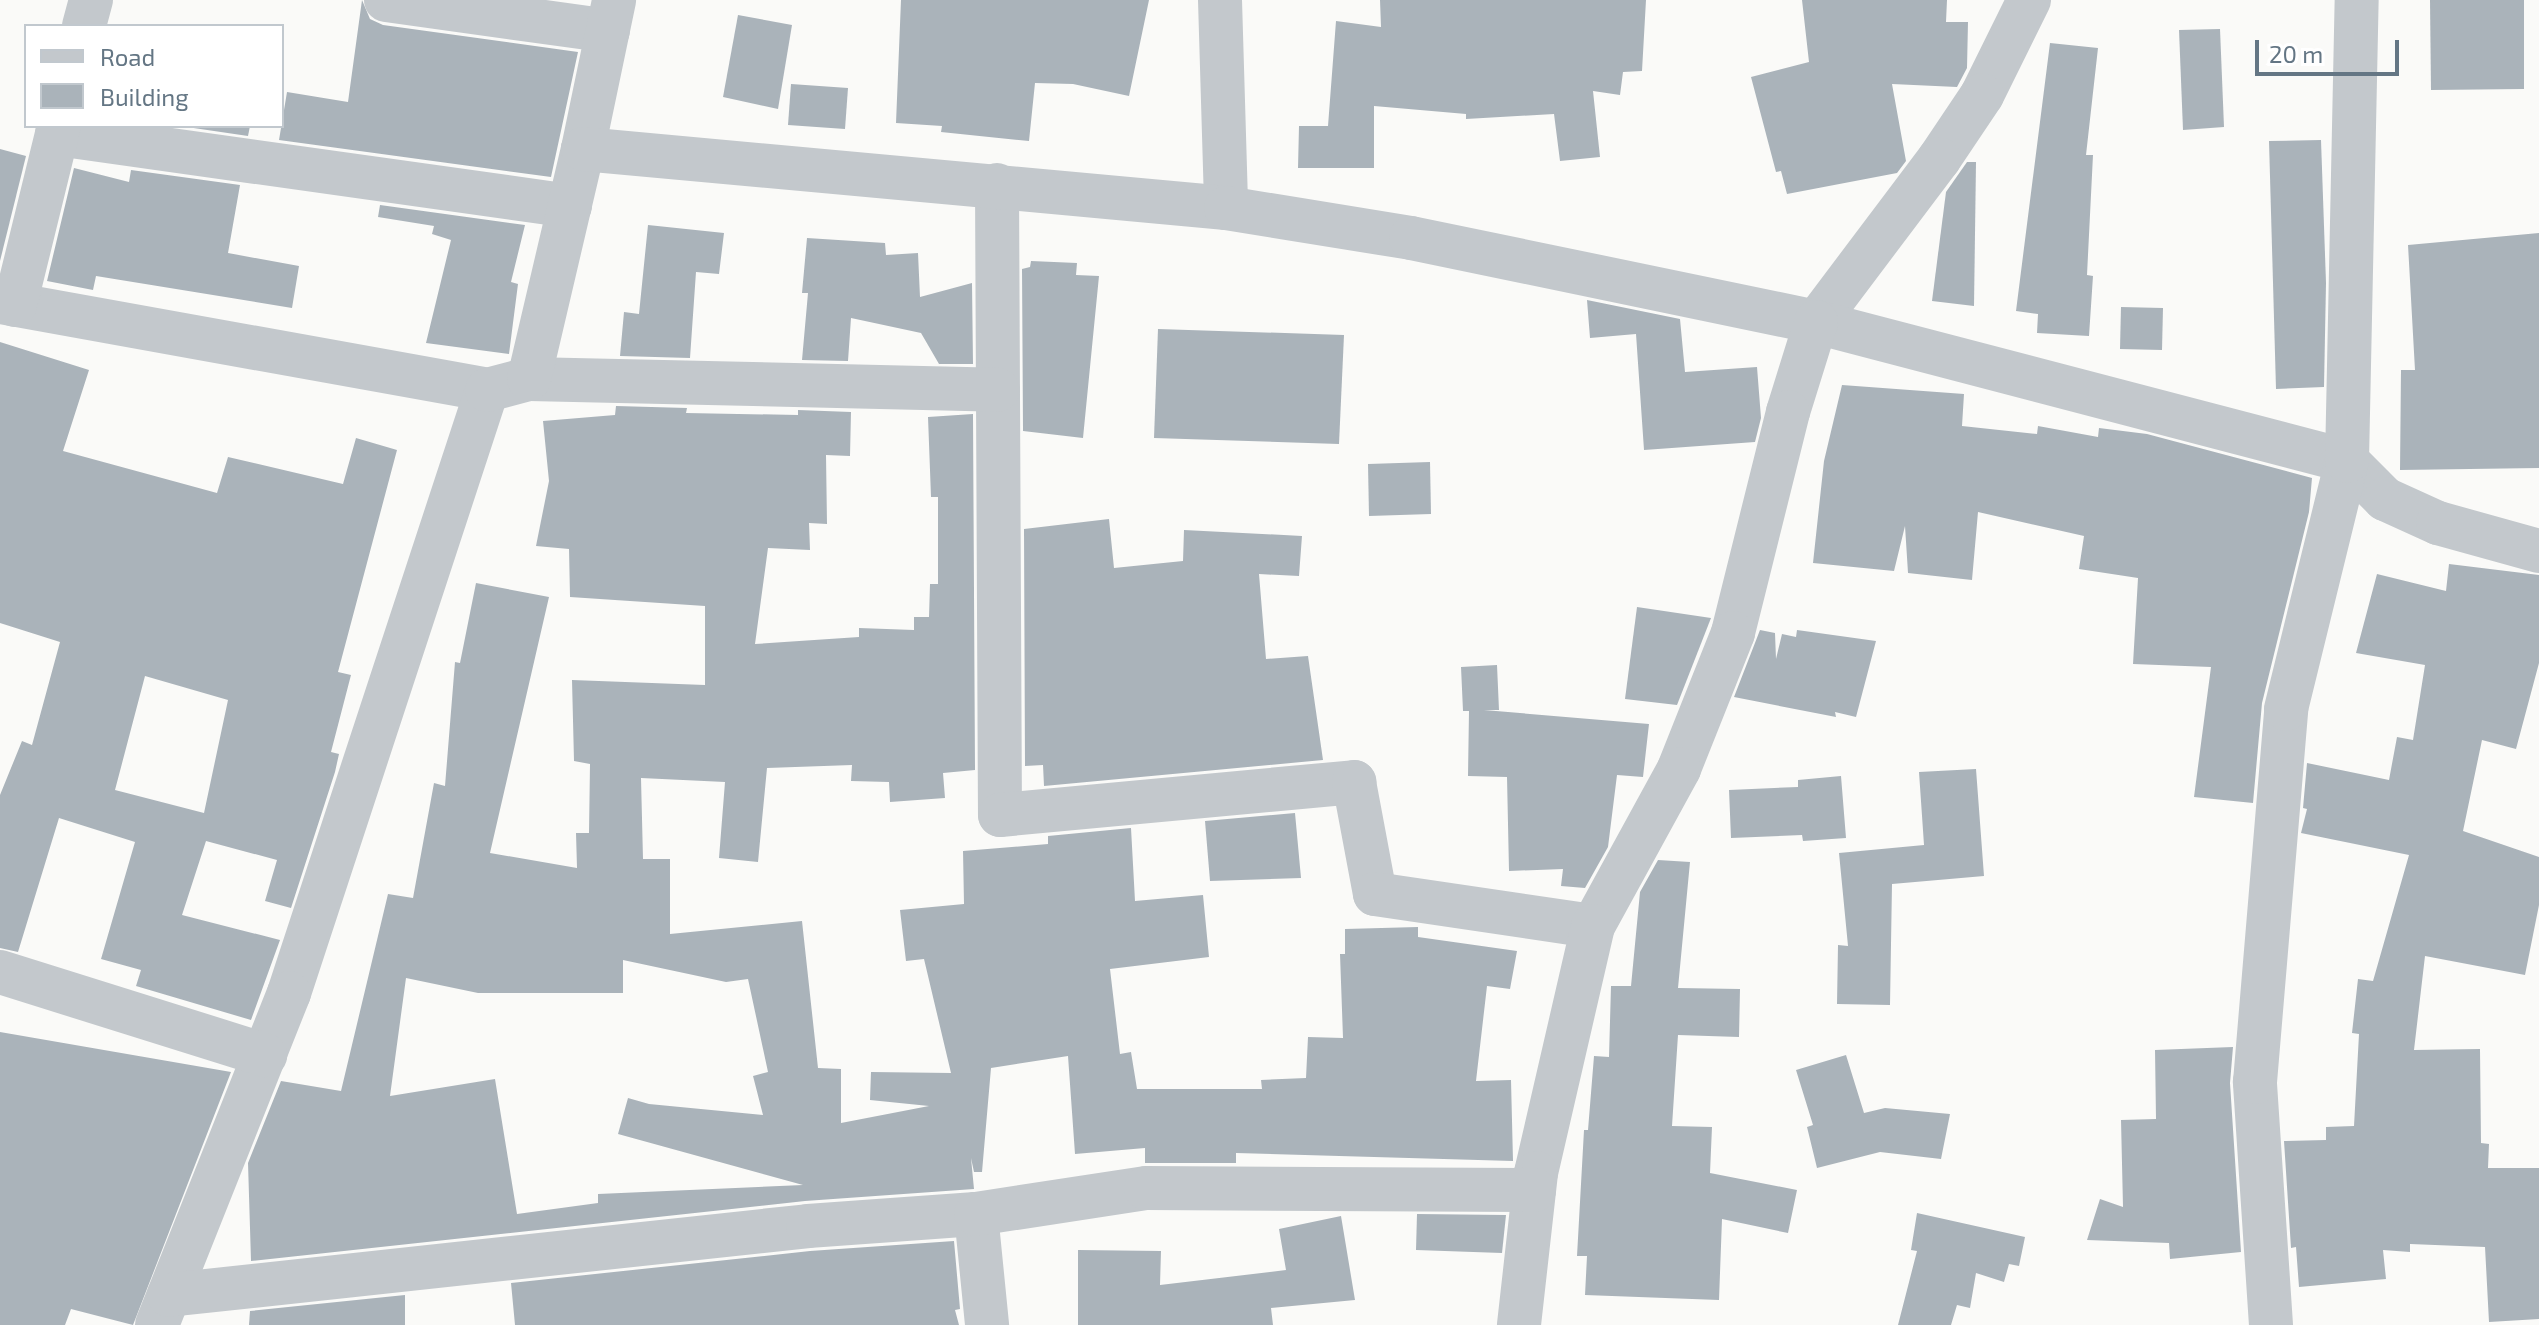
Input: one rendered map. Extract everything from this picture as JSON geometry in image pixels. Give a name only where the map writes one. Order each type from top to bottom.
[{"type":"street","points":[[85,24],[91,0]]},
{"type":"street","points":[[386,0],[611,15],[529,379]]},
{"type":"street","points":[[1220,0],[1226,208]]},
{"type":"street","points":[[1519,1325],[1534,1190],[1593,926],[1679,769],[1733,633],[1788,412],[1816,322],[1939,159],[1982,95],[2029,0]]},
{"type":"street","points":[[2271,1325],[2255,1082],[2286,709],[2347,461],[2357,0]]},
{"type":"street","points":[[570,206],[58,130],[8,304],[487,390],[529,379],[998,390]]},
{"type":"street","points":[[583,149],[1226,208],[1411,238],[1816,322],[2347,461],[2385,499],[2438,523],[2539,551]]},
{"type":"street","points":[[997,185],[1000,815],[1354,782],[1375,894],[1593,926]]},
{"type":"street","points":[[487,390],[289,993],[163,1310],[808,1226],[976,1214],[1146,1188],[1534,1190]]},
{"type":"street","points":[[0,972],[265,1055]]},
{"type":"street","points":[[976,1214],[987,1325]]},
{"type":"building","points":[[362,0],[370,19],[383,25],[578,52],[551,177],[279,140],[281,128],[284,128],[287,92],[348,102]]},
{"type":"building","points":[[901,0],[1149,0],[1129,96],[1073,84],[1035,83],[1029,141],[941,132],[942,126],[896,123]]},
{"type":"building","points":[[1380,0],[1646,0],[1642,71],[1623,72],[1620,95],[1593,91],[1600,157],[1560,161],[1554,114],[1466,119],[1466,114],[1374,106],[1374,168],[1298,168],[1299,126],[1328,126],[1336,21],[1381,27]]},
{"type":"building","points":[[1802,0],[1947,0],[1946,22],[1968,22],[1967,68],[1957,87],[1892,84],[1906,161],[1897,173],[1787,194],[1781,171],[1776,172],[1751,77],[1809,62]]},
{"type":"building","points":[[2430,0],[2524,0],[2524,89],[2431,90]]},
{"type":"building","points":[[738,15],[792,25],[778,109],[723,97]]},
{"type":"building","points":[[2220,29],[2224,127],[2183,130],[2179,30]]},
{"type":"building","points":[[2050,43],[2098,48],[2086,155],[2093,155],[2087,275],[2093,276],[2089,336],[2037,333],[2038,314],[2016,311]]},
{"type":"building","points":[[791,84],[848,88],[845,129],[788,125]]},
{"type":"building","points":[[194,128],[250,128],[248,136]]},
{"type":"building","points":[[2321,140],[2326,283],[2324,387],[2276,389],[2269,141]]},
{"type":"building","points":[[0,149],[26,156],[0,261]]},
{"type":"building","points":[[1967,162],[1976,162],[1974,306],[1932,301],[1946,192]]},
{"type":"building","points":[[74,168],[129,182],[131,170],[240,185],[228,253],[299,266],[292,308],[96,276],[93,290],[47,281]]},
{"type":"building","points":[[380,205],[525,225],[511,282],[518,284],[509,354],[426,343],[451,240],[432,234],[434,226],[378,217]]},
{"type":"building","points":[[648,225],[724,233],[719,274],[696,272],[690,358],[620,356],[624,312],[639,314]]},
{"type":"building","points":[[2539,233],[2539,468],[2400,470],[2401,370],[2415,370],[2408,245]]},
{"type":"building","points":[[807,238],[885,243],[886,255],[918,253],[920,297],[972,283],[973,364],[939,364],[921,333],[851,318],[848,361],[802,360],[808,293],[802,293]]},
{"type":"building","points":[[1031,261],[1077,263],[1076,275],[1099,276],[1083,438],[1023,431],[1022,269],[1030,267]]},
{"type":"building","points":[[1587,300],[1680,319],[1685,372],[1757,367],[1761,418],[1755,442],[1644,450],[1636,334],[1590,338]]},
{"type":"building","points":[[2121,307],[2163,308],[2162,350],[2120,349]]},
{"type":"building","points":[[1158,329],[1344,335],[1339,444],[1154,438]]},
{"type":"building","points":[[0,342],[89,370],[63,451],[217,493],[228,457],[343,484],[356,438],[397,450],[338,672],[351,675],[331,752],[339,754],[335,772],[291,908],[265,901],[277,860],[206,841],[182,915],[280,940],[251,1020],[136,986],[141,970],[101,959],[135,842],[59,818],[18,952],[0,948],[0,795],[22,741],[32,745],[60,642],[0,623]],"holes":[[[145,676],[228,700],[204,813],[115,790]]]},
{"type":"building","points":[[1842,385],[1964,394],[1962,426],[2037,434],[2038,426],[2098,437],[2099,428],[2147,434],[2312,478],[2309,512],[2262,703],[2253,803],[2194,797],[2211,667],[2133,664],[2138,578],[2079,569],[2084,536],[1978,512],[1972,580],[1908,573],[1905,526],[1894,571],[1813,563],[1824,461]]},
{"type":"building","points":[[616,406],[687,408],[686,413],[798,415],[798,410],[851,412],[850,456],[826,455],[827,524],[809,523],[810,550],[768,548],[755,644],[859,637],[859,628],[914,630],[914,617],[929,617],[930,584],[938,584],[938,497],[931,497],[928,417],[973,414],[975,770],[943,773],[945,798],[890,802],[889,782],[851,781],[852,765],[767,768],[758,862],[719,858],[725,782],[641,778],[643,859],[670,859],[670,934],[802,921],[818,1068],[841,1069],[841,1123],[929,1106],[870,1100],[871,1072],[951,1073],[924,959],[906,961],[900,910],[964,904],[963,851],[1048,844],[1048,836],[1131,828],[1135,901],[1203,895],[1209,957],[1110,969],[1120,1054],[1131,1052],[1137,1089],[1262,1089],[1261,1080],[1306,1078],[1308,1037],[1343,1038],[1340,954],[1345,954],[1345,929],[1418,927],[1418,937],[1517,951],[1510,989],[1487,986],[1476,1081],[1511,1080],[1513,1161],[1236,1153],[1236,1163],[1145,1163],[1145,1148],[1075,1154],[1068,1056],[991,1068],[982,1172],[974,1172],[971,1158],[974,1189],[805,1201],[251,1261],[248,1163],[281,1081],[341,1091],[388,894],[413,898],[434,783],[445,786],[455,662],[460,663],[476,583],[549,597],[490,853],[577,868],[576,833],[589,833],[590,764],[574,761],[572,680],[705,685],[705,606],[570,597],[569,549],[536,546],[549,481],[543,421],[615,415]],"holes":[[[623,960],[726,982],[748,979],[768,1072],[753,1076],[763,1115],[649,1104],[628,1098],[618,1134],[803,1185],[598,1194],[598,1203],[517,1214],[495,1079],[390,1096],[406,978],[478,993],[623,993]]]},
{"type":"building","points":[[1430,462],[1431,514],[1369,516],[1368,464]]},
{"type":"building","points":[[1109,519],[1114,568],[1183,561],[1184,530],[1302,536],[1299,576],[1259,574],[1266,659],[1308,656],[1323,760],[1044,786],[1043,765],[1025,766],[1024,529]]},
{"type":"building","points":[[2449,564],[2539,575],[2539,663],[2516,749],[2482,740],[2463,831],[2539,857],[2539,905],[2525,975],[2425,956],[2414,1050],[2480,1049],[2481,1143],[2489,1144],[2488,1168],[2539,1168],[2539,1319],[2489,1322],[2485,1247],[2410,1244],[2410,1252],[2383,1250],[2386,1279],[2299,1287],[2296,1247],[2291,1248],[2284,1141],[2326,1140],[2326,1127],[2354,1126],[2359,1034],[2352,1033],[2358,979],[2373,981],[2409,855],[2301,833],[2307,809],[2303,808],[2307,763],[2389,780],[2397,737],[2413,740],[2425,665],[2356,653],[2377,574],[2446,591]]},
{"type":"building","points":[[1637,607],[1711,618],[1677,705],[1625,699]]},
{"type":"building","points":[[1760,630],[1775,633],[1776,659],[1782,634],[1796,637],[1797,630],[1876,641],[1856,717],[1835,712],[1836,717],[1734,697]]},
{"type":"building","points":[[1497,665],[1499,710],[1484,710],[1649,724],[1643,777],[1617,775],[1608,847],[1585,888],[1561,886],[1563,869],[1509,871],[1507,777],[1468,776],[1469,711],[1463,711],[1461,667]]},
{"type":"building","points":[[1976,769],[1984,876],[1892,884],[1890,1005],[1837,1004],[1838,945],[1848,946],[1839,853],[1924,845],[1919,772]]},
{"type":"building","points":[[1841,776],[1846,838],[1803,841],[1802,835],[1731,838],[1729,790],[1798,787],[1798,780]]},
{"type":"building","points":[[1295,813],[1301,878],[1210,881],[1205,821]]},
{"type":"building","points":[[1658,860],[1690,862],[1678,988],[1740,989],[1739,1037],[1678,1035],[1672,1126],[1712,1127],[1710,1173],[1797,1190],[1788,1233],[1722,1219],[1719,1300],[1585,1295],[1587,1256],[1577,1256],[1584,1130],[1588,1130],[1594,1056],[1609,1057],[1611,986],[1631,986],[1640,892]]},
{"type":"building","points":[[0,1032],[231,1072],[133,1325],[71,1309],[65,1325],[0,1325]]},
{"type":"building","points":[[2233,1047],[2230,1083],[2241,1252],[2170,1259],[2169,1243],[2087,1240],[2100,1199],[2123,1207],[2121,1120],[2156,1119],[2155,1050]]},
{"type":"building","points":[[1846,1055],[1864,1113],[1885,1108],[1950,1114],[1941,1159],[1880,1152],[1817,1168],[1807,1127],[1813,1125],[1796,1070]]},
{"type":"building","points":[[1917,1213],[2025,1237],[2019,1266],[2009,1264],[2004,1282],[1976,1273],[1970,1308],[1957,1305],[1951,1325],[1898,1325],[1917,1251],[1911,1250]]},
{"type":"building","points":[[1417,1214],[1506,1215],[1502,1253],[1416,1250]]},
{"type":"building","points":[[1341,1216],[1355,1300],[1271,1308],[1273,1325],[1078,1325],[1078,1250],[1161,1251],[1160,1285],[1286,1270],[1279,1229]]},
{"type":"building","points":[[954,1241],[960,1309],[955,1310],[959,1325],[515,1325],[511,1283],[810,1251]]},
{"type":"building","points":[[405,1295],[405,1325],[249,1325],[250,1311]]}]
